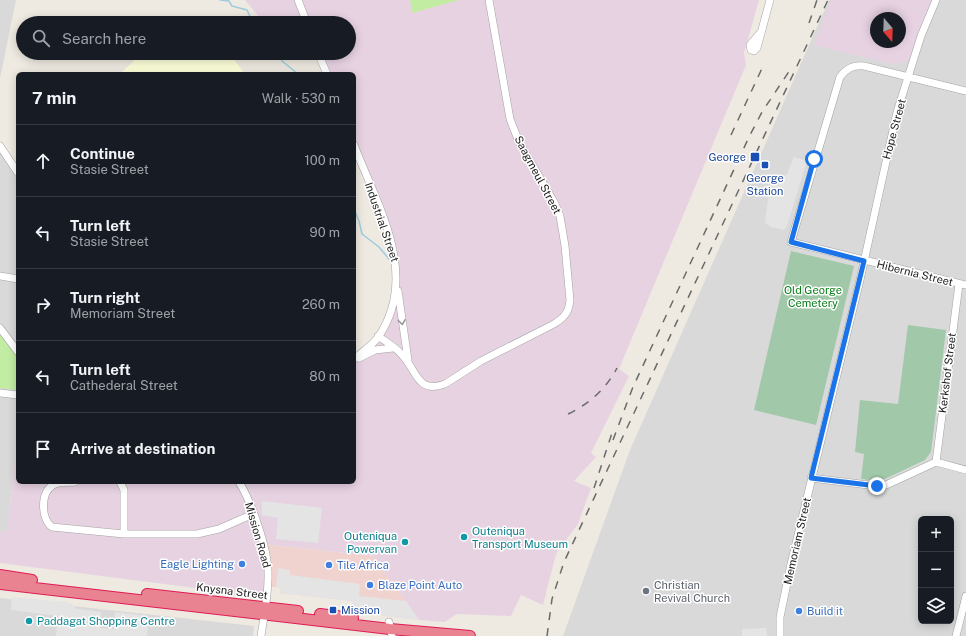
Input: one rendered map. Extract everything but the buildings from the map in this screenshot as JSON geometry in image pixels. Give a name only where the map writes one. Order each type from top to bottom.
[{"type":"highway","name":"Knysna Street","points":[[0,576],[265,610],[390,629],[449,636],[465,636]]},
{"type":"highway","name":"Knysna Street","points":[[0,584],[265,610]]},
{"type":"street","points":[[298,0],[304,16]]},
{"type":"street","name":"Saagmeul Street","points":[[378,336],[403,356],[420,382],[428,386],[438,386],[445,384],[481,361],[556,322],[564,317],[569,309],[570,300],[562,222],[554,202],[519,142],[510,119],[489,0]]},
{"type":"street","points":[[760,33],[770,0]]},
{"type":"street","name":"Hope Street","points":[[864,261],[897,112],[922,36],[936,0]]},
{"type":"street","points":[[321,60],[325,72]]},
{"type":"street","name":"Hibernia Street","points":[[908,77],[856,65],[846,69],[840,77],[791,242],[962,285]]},
{"type":"street","points":[[908,77],[966,91]]},
{"type":"street","points":[[0,146],[16,170]]},
{"type":"street","name":"Industrial Street","points":[[356,150],[394,252],[397,283],[390,311],[378,336],[356,357]]},
{"type":"street","name":"Memoriam Street","points":[[780,636],[780,617],[811,478],[864,261]]},
{"type":"street","points":[[0,276],[16,279]]},
{"type":"street","points":[[397,283],[402,326],[409,364]]},
{"type":"street","name":"Kerkshof Street","points":[[936,462],[962,285]]},
{"type":"street","points":[[0,328],[16,349]]},
{"type":"street","points":[[356,358],[375,350],[393,348]]},
{"type":"street","points":[[0,393],[16,395]]},
{"type":"street","points":[[811,478],[877,486],[886,485],[936,462],[966,470]]},
{"type":"street","points":[[58,484],[48,490],[45,497],[44,515],[48,524],[57,529],[124,534],[197,534],[219,529],[253,514]]},
{"type":"street","points":[[121,484],[124,490],[124,534]]},
{"type":"street","name":"Mission Road","points":[[239,484],[248,498],[268,563],[265,610],[260,636]]},
{"type":"street","points":[[956,636],[966,596]]},
{"type":"shaded area","points":[[0,0],[16,0],[0,78]]},
{"type":"shaded area","points":[[245,0],[759,0],[744,53],[746,65],[619,369],[629,376],[591,453],[596,457],[574,481],[591,488],[578,524],[556,554],[543,605],[521,595],[511,616],[457,614],[445,622],[419,620],[373,556],[263,544],[267,560],[266,597],[0,563],[0,531],[7,531],[16,452],[16,484],[356,484],[356,357],[378,336],[394,300],[394,252],[356,150],[356,72],[326,72],[321,60],[356,60],[356,16],[258,16]]},
{"type":"shaded area","points":[[829,0],[966,0],[966,636],[563,636],[630,450]]},
{"type":"shaded area","points":[[831,0],[932,0],[908,61],[892,64],[814,45]]},
{"type":"shaded area","points":[[135,60],[234,60],[243,72],[122,72]]},
{"type":"shaded area","points":[[0,146],[16,170],[16,453],[7,532],[0,531]]},
{"type":"shaded area","points":[[794,157],[804,160],[806,164],[787,226],[784,230],[771,227],[765,223],[768,200],[775,181],[787,174]]},
{"type":"shaded area","points":[[262,501],[322,508],[318,543],[276,539],[278,518],[262,515]]},
{"type":"shaded area","points":[[262,544],[373,556],[419,620],[352,612],[353,601],[280,593],[281,588],[267,586]]},
{"type":"shaded area","points":[[278,568],[290,570],[290,575],[360,584],[359,596],[406,601],[419,620],[352,612],[353,601],[280,593],[281,588],[276,587]]},
{"type":"shaded area","points":[[12,597],[69,602],[77,609],[101,612],[100,628],[114,629],[115,612],[149,616],[147,636],[56,636],[58,616],[11,610]]},
{"type":"shaded area","points":[[0,598],[254,626],[253,636],[0,636]]},
{"type":"shaded area","points":[[766,628],[767,636],[742,636],[742,629]]},
{"type":"green space","points":[[410,0],[459,0],[412,13]]},
{"type":"green space","name":"Old George Cemetery","points":[[791,251],[854,266],[816,425],[754,410]]},
{"type":"green space","points":[[908,325],[946,330],[931,452],[925,460],[879,481],[861,479],[864,454],[855,452],[860,400],[898,404]]},
{"type":"green space","points":[[0,333],[16,354],[16,390],[0,388]]},
{"type":"waterway","points":[[220,0],[229,1],[232,6],[247,10],[250,16]]},
{"type":"waterway","points":[[282,60],[296,72]]},
{"type":"waterway","points":[[356,214],[362,234],[379,247],[389,259]]},
{"type":"railway","points":[[809,23],[817,0]]},
{"type":"railway","points":[[547,636],[552,599],[564,562],[828,0]]},
{"type":"railway","points":[[731,135],[764,64]]},
{"type":"railway","points":[[613,440],[633,387],[749,137],[762,112],[792,67]]},
{"type":"railway","points":[[568,414],[590,401],[608,383],[617,368]]},
{"type":"railway","points":[[594,488],[612,433]]},
{"type":"place","name":"George","points":[[755,157]]},
{"type":"place","name":"George Station","points":[[765,165]]},
{"type":"place","name":"Outeniqua Transport Museum","points":[[464,537]]},
{"type":"place","name":"Outeniqua Powervan","points":[[405,542]]},
{"type":"place","name":"Eagle Lighting","points":[[242,564]]},
{"type":"place","name":"Tile Africa","points":[[329,565]]},
{"type":"place","name":"Blaze Point Auto","points":[[370,585]]},
{"type":"place","name":"Christian Revival Church","points":[[646,591]]},
{"type":"place","name":"Mission","points":[[333,610]]},
{"type":"place","name":"Build it","points":[[799,611]]},
{"type":"place","name":"Paddagat Shopping Centre","points":[[29,621]]},
{"type":"route","points":[[814,159],[791,242],[864,261],[811,478],[877,486]]}]
